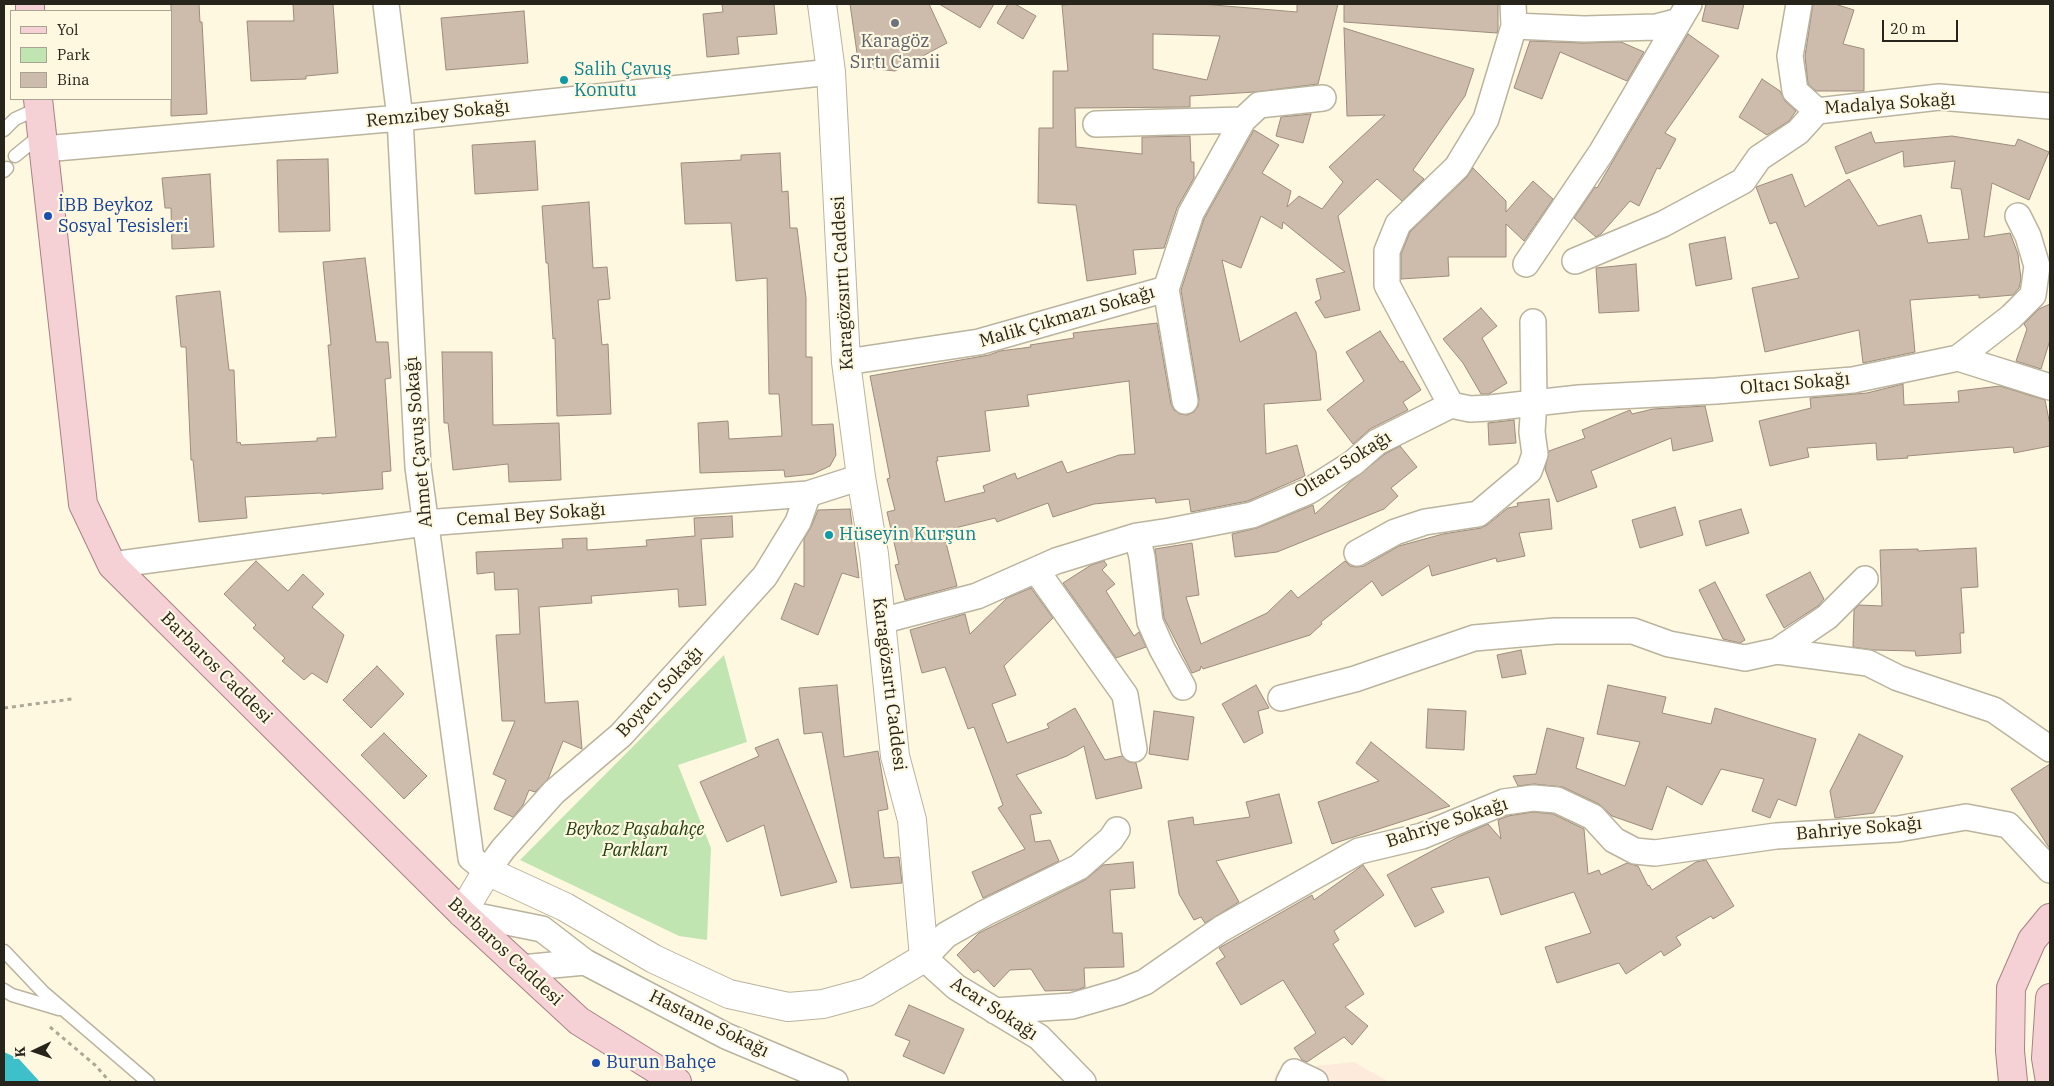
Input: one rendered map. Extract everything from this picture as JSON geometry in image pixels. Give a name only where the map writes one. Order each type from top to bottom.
[{"type":"main road","name":"Barbaros Caddesi","points":[[41,123],[83,504],[112,565],[462,913],[579,1021],[677,1082]]},
{"type":"main road","points":[[2013,1082],[2010,1051],[2011,988],[2032,940],[2050,918]]},
{"type":"main road","points":[[2050,998],[2046,1058],[2050,1082]]},
{"type":"street","name":"Ahmet Çavuş Sokağı","points":[[386,4],[400,118],[418,467],[470,858],[487,871]]},
{"type":"street","name":"Karagözsırtı Caddesi","points":[[822,4],[831,72],[846,362],[861,477],[874,554],[895,756],[912,820],[924,958]]},
{"type":"street","name":"Madalya Sokağı","points":[[1799,4],[1790,56],[1795,91],[1817,111],[1939,97],[2050,106]]},
{"type":"street","points":[[1451,405],[1387,285],[1387,251],[1398,224],[1456,167],[1486,119],[1514,15],[1584,29],[1647,27],[1684,13]]},
{"type":"street","points":[[1526,264],[1601,153],[1684,13]]},
{"type":"street","name":"Remzibey Sokağı","points":[[41,123],[400,118],[831,72]]},
{"type":"street","name":"Malik Çıkmazı Sokağı","points":[[846,362],[979,342],[1166,289],[1191,213],[1243,120],[1259,105],[1323,98]]},
{"type":"street","points":[[1575,261],[1663,224],[1743,181],[1759,158],[1798,132],[1817,111]]},
{"type":"street","points":[[1096,124],[1243,120]]},
{"type":"street","points":[[1958,358],[2011,317],[2033,295],[2043,260],[2018,216]]},
{"type":"street","points":[[1166,289],[1185,401]]},
{"type":"street","points":[[1357,553],[1395,532],[1425,522],[1478,514],[1528,471],[1535,454],[1532,432],[1534,402],[1532,322]]},
{"type":"street","name":"Oltacı Sokağı","points":[[881,621],[977,596],[1088,550],[1137,536],[1252,515],[1309,491],[1354,463],[1377,442],[1451,405],[1470,409],[1490,408],[1579,398],[1716,391],[1853,380],[1958,358],[2050,387]]},
{"type":"street","name":"Cemal Bey Sokağı","points":[[112,565],[425,523],[808,494],[861,477]]},
{"type":"street","name":"Boyacı Sokağı","points":[[487,871],[503,848],[554,792],[622,735],[765,576],[798,522],[808,494]]},
{"type":"street","points":[[1137,536],[1142,557],[1150,622],[1162,649],[1183,686]]},
{"type":"street","points":[[1036,570],[1125,695],[1134,749]]},
{"type":"street","points":[[1777,651],[1827,617],[1865,579]]},
{"type":"street","points":[[1281,698],[1355,679],[1474,638],[1556,631],[1633,631],[1669,644],[1746,658],[1777,651],[1868,663],[1898,678],[1994,710],[2050,749]]},
{"type":"street","name":"Bahriye Sokağı","points":[[995,1011],[1072,1006],[1120,992],[1145,982],[1220,929],[1359,851],[1422,836],[1504,802],[1533,798],[1557,800],[1566,804],[1593,817],[1614,840],[1634,852],[1655,853],[1776,836],[1898,829],[1966,816],[2008,824],[2050,870]]},
{"type":"street","points":[[462,913],[487,871],[565,907],[654,959],[729,994],[788,1007],[823,1004],[866,992],[924,958],[946,935],[985,913],[1079,867],[1111,839],[1117,830]]},
{"type":"street","name":"Hastane Sokağı","points":[[462,913],[542,930],[585,962],[726,1036],[835,1082]]},
{"type":"street","name":"Acar Sokağı","points":[[924,958],[956,987],[1039,1037],[1083,1082]]},
{"type":"street","points":[[522,968],[585,962]]},
{"type":"street","points":[[1289,1082],[1294,1072],[1315,1082]]},
{"type":"lane","points":[[4,130],[15,119],[41,123],[15,156]]},
{"type":"lane","points":[[4,951],[43,992],[148,1082]]},
{"type":"lane","points":[[4,990],[12,995],[64,1010]]},
{"type":"path","points":[[4,708],[72,700]]},
{"type":"path","points":[[48,1025],[95,1064],[110,1082]]},
{"type":"shaded area","points":[[1354,1062],[1389,1082],[1272,1082],[1278,1070]]},
{"type":"green space","name":"Beykoz Paşabahçe Parkları","points":[[724,655],[747,742],[678,765],[711,848],[707,940],[679,936],[520,860]]},
{"type":"water","points":[[4,1052],[19,1059],[40,1082],[4,1082]]},
{"type":"building","points":[[171,4],[199,4],[200,22],[202,22],[207,114],[171,116]]},
{"type":"building","points":[[293,4],[333,4],[338,73],[306,76],[306,79],[251,81],[247,21],[294,21]]},
{"type":"building","points":[[722,4],[774,4],[777,34],[737,37],[739,54],[707,57],[703,14],[723,12]]},
{"type":"building","name":"Karagöz Sırtı Camii","points":[[850,4],[929,4],[947,43],[895,71],[859,67]]},
{"type":"building","points":[[939,4],[994,4],[980,28]]},
{"type":"building","points":[[1008,4],[1015,4],[1036,16],[1023,39],[997,23]]},
{"type":"building","points":[[1202,4],[1297,12],[1297,4],[1338,4],[1318,84],[1255,92],[1190,96],[1190,107],[1075,108],[1076,147],[1142,154],[1142,137],[1190,136],[1191,162],[1194,162],[1194,178],[1177,208],[1164,248],[1133,250],[1136,274],[1087,281],[1076,205],[1038,203],[1039,128],[1053,128],[1053,71],[1068,71],[1062,5]],"holes":[[[1153,34],[1220,36],[1207,80],[1153,69]]]},
{"type":"building","points":[[1344,4],[1498,4],[1498,29],[1497,33],[1344,22]]},
{"type":"building","points":[[1706,4],[1744,4],[1738,29],[1702,21]]},
{"type":"building","points":[[1813,4],[1835,4],[1854,10],[1843,44],[1864,49],[1864,91],[1816,91],[1808,84],[1805,56]]},
{"type":"building","points":[[524,11],[528,63],[446,70],[441,18]]},
{"type":"building","points":[[1344,28],[1474,69],[1465,96],[1413,170],[1424,179],[1402,201],[1377,179],[1338,216],[1360,310],[1325,318],[1315,302],[1321,299],[1316,279],[1345,272],[1283,222],[1282,229],[1261,216],[1241,268],[1222,260],[1240,342],[1296,312],[1316,352],[1321,400],[1264,404],[1266,454],[1297,445],[1305,476],[1248,501],[1191,512],[1189,499],[1156,503],[1155,498],[1094,504],[1053,517],[1048,503],[997,522],[995,518],[943,531],[957,586],[905,600],[895,565],[899,564],[887,512],[895,510],[887,479],[890,478],[870,376],[1074,338],[1073,333],[1157,323],[1171,404],[1174,410],[1180,414],[1187,415],[1194,412],[1198,406],[1199,399],[1181,290],[1204,219],[1254,130],[1279,145],[1262,173],[1291,191],[1287,207],[1299,196],[1322,209],[1343,182],[1329,167],[1385,115],[1347,116]],"holes":[[[1129,381],[1135,454],[1119,455],[1067,473],[1062,461],[1017,479],[1015,473],[983,486],[985,492],[945,502],[936,461],[938,461],[937,457],[990,451],[985,411],[1029,406],[1027,395]]]},
{"type":"building","points":[[1688,34],[1719,56],[1665,133],[1676,139],[1660,169],[1657,168],[1639,206],[1630,201],[1601,234],[1596,237],[1574,218],[1595,187],[1597,188]]},
{"type":"building","points":[[1530,41],[1621,42],[1644,52],[1627,81],[1560,52],[1542,99],[1514,88]]},
{"type":"building","points":[[1762,79],[1780,91],[1785,101],[1796,111],[1789,121],[1767,135],[1739,117]]},
{"type":"building","points":[[1311,114],[1303,143],[1276,136],[1281,117]]},
{"type":"building","points":[[1871,132],[1875,143],[1952,136],[2015,146],[2018,139],[2049,152],[2029,200],[1992,183],[1984,237],[2010,233],[2018,254],[2021,279],[2019,288],[2013,295],[1979,298],[1979,295],[1910,300],[1915,352],[1863,363],[1859,330],[1765,352],[1752,288],[1799,278],[1776,222],[1770,224],[1756,187],[1792,174],[1805,207],[1849,179],[1878,226],[1921,215],[1928,243],[1969,239],[1961,189],[1951,188],[1955,161],[1904,167],[1903,151],[1846,174],[1835,147]]},
{"type":"building","points":[[535,141],[538,190],[475,194],[472,145]]},
{"type":"building","points":[[780,153],[782,192],[788,191],[790,228],[797,228],[806,298],[806,357],[812,357],[812,425],[833,424],[836,455],[830,466],[813,474],[785,477],[784,470],[700,473],[698,423],[728,421],[729,439],[782,436],[779,394],[769,394],[767,278],[736,281],[731,223],[685,224],[681,163],[741,160],[741,155]]},
{"type":"building","points":[[328,159],[330,231],[279,232],[277,160]]},
{"type":"building","points":[[1473,168],[1506,201],[1506,212],[1533,181],[1553,199],[1524,241],[1506,224],[1506,257],[1448,257],[1449,276],[1401,279],[1401,254],[1410,232],[1467,177]]},
{"type":"building","points":[[210,174],[214,247],[172,249],[171,208],[165,208],[162,178]]},
{"type":"building","points":[[589,202],[593,268],[607,267],[610,299],[598,300],[602,345],[608,344],[611,414],[557,416],[555,338],[553,339],[542,206]]},
{"type":"building","points":[[1725,237],[1732,279],[1696,286],[1689,244]]},
{"type":"building","points":[[365,258],[376,342],[388,342],[391,378],[385,379],[391,471],[382,472],[383,489],[245,497],[247,518],[199,522],[193,460],[191,460],[186,347],[181,347],[176,296],[220,291],[229,370],[234,370],[237,443],[240,442],[241,445],[317,441],[317,438],[336,437],[328,345],[331,345],[323,262]]},
{"type":"building","points":[[1636,264],[1639,311],[1599,313],[1596,268]]},
{"type":"building","points":[[2050,304],[2050,340],[2041,369],[2016,361],[2027,329],[2024,324],[2039,309]]},
{"type":"building","points":[[1481,308],[1497,326],[1482,338],[1507,383],[1489,394],[1481,394],[1463,363],[1443,339]]},
{"type":"building","points":[[1380,331],[1400,362],[1403,361],[1421,390],[1403,402],[1408,410],[1370,429],[1353,444],[1327,410],[1364,381],[1346,352]]},
{"type":"building","points":[[442,352],[492,352],[493,425],[559,423],[561,480],[509,482],[508,464],[453,470],[448,423],[444,423]]},
{"type":"building","points":[[1903,384],[1904,405],[1959,402],[1958,391],[2000,386],[2045,400],[2050,425],[2050,446],[2014,453],[2013,447],[1877,460],[1876,443],[1807,448],[1809,457],[1770,466],[1759,421],[1811,408],[1810,398],[1867,393]]},
{"type":"building","points":[[1705,406],[1713,441],[1673,451],[1671,438],[1591,471],[1597,487],[1557,502],[1545,469],[1549,451],[1585,438],[1582,430],[1630,410],[1632,414],[1653,409]]},
{"type":"building","points":[[1514,420],[1516,443],[1489,445],[1488,423]]},
{"type":"building","points":[[1400,446],[1417,467],[1391,488],[1398,496],[1384,509],[1277,552],[1235,557],[1232,534],[1257,528],[1313,505],[1315,514],[1350,482],[1385,454]]},
{"type":"building","points":[[1549,499],[1552,529],[1519,533],[1525,556],[1497,562],[1496,558],[1432,576],[1429,565],[1382,596],[1372,581],[1321,622],[1322,624],[1310,635],[1203,669],[1201,666],[1200,670],[1192,673],[1164,618],[1155,549],[1192,543],[1199,595],[1186,597],[1201,644],[1267,613],[1291,590],[1298,598],[1345,561],[1350,566],[1364,566],[1399,546],[1443,534],[1481,528],[1508,508],[1518,506],[1517,503]]},
{"type":"building","points":[[1675,507],[1683,535],[1640,548],[1632,520]]},
{"type":"building","points":[[850,509],[859,578],[842,573],[818,635],[781,619],[795,583],[804,587],[804,539],[818,510]]},
{"type":"building","points":[[1741,509],[1749,533],[1706,546],[1699,521]]},
{"type":"building","points":[[732,516],[733,537],[701,539],[706,605],[679,607],[678,589],[591,596],[592,603],[539,607],[545,703],[578,701],[582,749],[563,741],[548,779],[535,792],[529,790],[523,805],[513,817],[494,809],[506,780],[493,774],[515,721],[502,721],[496,635],[520,634],[518,589],[495,590],[494,572],[477,574],[476,552],[563,548],[562,539],[587,538],[587,550],[647,546],[646,540],[695,536],[694,518]]},
{"type":"building","points":[[1976,548],[1978,587],[1961,588],[1964,633],[1960,633],[1961,653],[1916,656],[1915,651],[1873,650],[1853,647],[1854,610],[1859,605],[1882,606],[1880,550],[1918,549],[1918,551]]},
{"type":"building","points":[[256,561],[288,591],[303,574],[324,594],[312,607],[344,635],[327,683],[312,673],[304,680],[282,661],[285,658],[253,628],[256,625],[224,594]]},
{"type":"building","points":[[1104,561],[1107,565],[1102,570],[1115,584],[1106,591],[1134,636],[1139,632],[1146,647],[1116,658],[1063,583],[1091,565]]},
{"type":"building","points":[[1810,572],[1824,599],[1818,606],[1784,628],[1766,595]]},
{"type":"building","points":[[1715,582],[1745,640],[1740,643],[1723,639],[1699,590]]},
{"type":"building","points":[[1031,588],[1053,618],[1004,666],[1016,695],[992,704],[1007,743],[1049,728],[1047,724],[1075,708],[1105,760],[1122,756],[1129,762],[1136,763],[1142,788],[1096,799],[1084,746],[1067,756],[1016,775],[1042,813],[1030,815],[1035,842],[1050,840],[1059,861],[983,898],[972,872],[1025,849],[998,808],[1003,805],[974,727],[968,729],[945,667],[922,673],[910,630],[965,614],[970,634],[1007,598]]},
{"type":"building","points":[[1521,650],[1526,674],[1502,678],[1497,655]]},
{"type":"building","points":[[377,666],[404,694],[371,728],[343,700]]},
{"type":"building","points":[[837,685],[844,757],[878,751],[888,809],[878,811],[884,858],[899,857],[902,883],[851,888],[822,732],[804,734],[799,688]]},
{"type":"building","points":[[1256,685],[1269,708],[1258,711],[1263,733],[1244,743],[1222,704]]},
{"type":"building","points":[[1608,685],[1666,697],[1662,713],[1711,724],[1715,708],[1816,739],[1796,806],[1778,799],[1770,818],[1752,811],[1764,779],[1721,769],[1702,805],[1667,786],[1652,830],[1612,816],[1599,804],[1563,787],[1534,784],[1518,786],[1513,776],[1536,774],[1547,728],[1584,738],[1576,768],[1625,786],[1640,742],[1597,734]]},
{"type":"building","points":[[1428,709],[1466,711],[1464,750],[1426,748]]},
{"type":"building","points":[[1154,711],[1194,717],[1188,760],[1149,754]]},
{"type":"building","points":[[384,733],[427,776],[404,799],[361,755]]},
{"type":"building","points":[[1859,734],[1903,756],[1874,813],[1835,818],[1830,791]]},
{"type":"building","points":[[778,739],[837,882],[781,896],[764,825],[727,842],[700,782],[759,756],[755,748]]},
{"type":"building","points":[[1371,742],[1450,806],[1332,844],[1318,802],[1379,781],[1356,763]]},
{"type":"building","points":[[2050,764],[2050,849],[2011,789]]},
{"type":"building","points":[[1279,794],[1292,843],[1216,861],[1239,902],[1205,923],[1201,917],[1194,920],[1179,894],[1168,821],[1193,817],[1194,825],[1250,817],[1246,802]]},
{"type":"building","points":[[1533,812],[1553,814],[1584,829],[1588,874],[1599,870],[1601,875],[1627,863],[1638,866],[1652,890],[1696,862],[1706,860],[1734,906],[1713,919],[1711,916],[1676,937],[1681,945],[1664,956],[1661,951],[1626,974],[1619,963],[1557,983],[1545,947],[1591,933],[1574,892],[1501,915],[1489,877],[1431,888],[1444,912],[1415,927],[1387,875],[1458,837],[1488,824],[1501,839],[1498,820],[1508,816]]},
{"type":"building","points":[[1133,862],[1135,888],[1110,890],[1113,933],[1122,933],[1124,967],[1084,968],[1085,987],[1077,990],[1045,991],[1031,969],[1010,970],[994,987],[978,970],[974,973],[957,955],[979,933],[1085,880],[1103,865]]},
{"type":"building","points":[[1363,865],[1384,895],[1334,931],[1339,940],[1333,944],[1364,994],[1345,1007],[1368,1026],[1352,1045],[1344,1037],[1307,1062],[1302,1060],[1294,1048],[1316,1033],[1283,980],[1241,1005],[1216,963],[1225,957],[1219,948],[1312,895],[1314,900]]},
{"type":"building","points":[[909,1005],[964,1029],[944,1074],[903,1056],[910,1041],[895,1035]]},
{"type":"place","name":"Karagöz Sırtı Camii","points":[[895,23]]},
{"type":"place","name":"Salih Çavuş Konutu","points":[[564,80]]},
{"type":"place","name":"İBB Beykoz Sosyal Tesisleri","points":[[48,216]]},
{"type":"place","name":"Hüseyin Kurşun","points":[[829,535]]},
{"type":"place","name":"Burun Bahçe","points":[[596,1063]]}]
